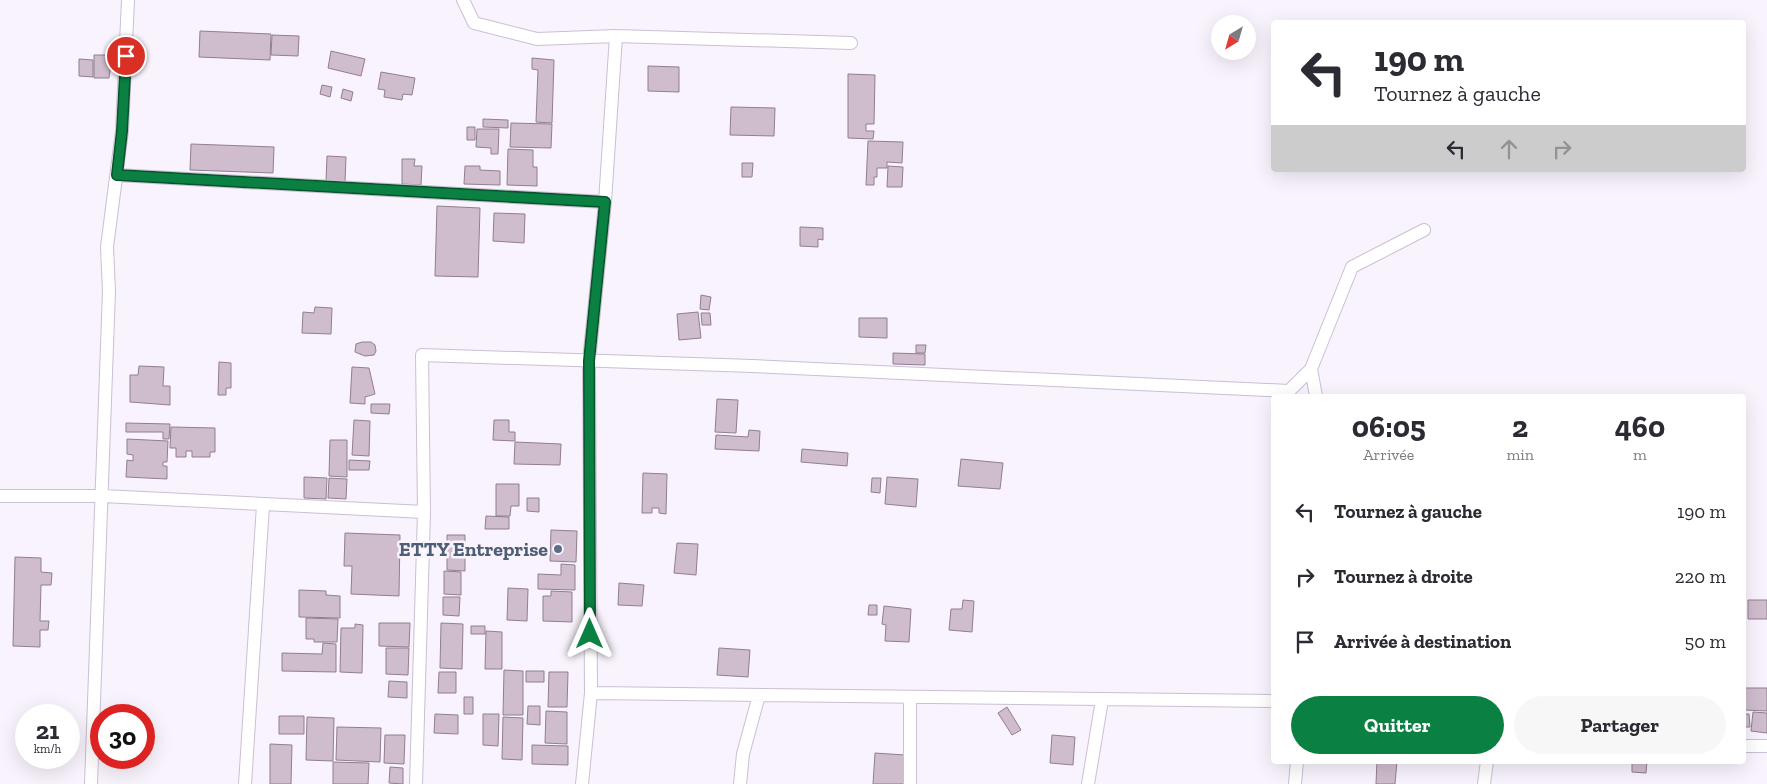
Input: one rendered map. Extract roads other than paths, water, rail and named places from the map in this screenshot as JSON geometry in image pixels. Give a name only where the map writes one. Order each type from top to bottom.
[{"type":"street","points":[[91,784],[103,496],[109,291],[107,247],[122,131],[128,0]]},
{"type":"street","points":[[463,0],[474,24],[537,39],[616,36],[851,44]]},
{"type":"street","points":[[582,784],[591,693],[589,361],[605,202],[616,36]]},
{"type":"street","points":[[117,175],[605,202]]},
{"type":"street","points":[[416,784],[424,512],[422,355],[752,366],[1290,391],[1311,369],[1352,267],[1424,230]]},
{"type":"street","points":[[1311,369],[1316,394]]},
{"type":"street","points":[[0,496],[103,496],[424,512]]},
{"type":"street","points":[[245,784],[263,505]]},
{"type":"street","points":[[591,693],[1271,701]]},
{"type":"street","points":[[740,784],[743,754],[759,695]]},
{"type":"street","points":[[910,698],[910,784]]},
{"type":"street","points":[[1088,784],[1102,700]]},
{"type":"street","points":[[1746,746],[1767,746]]},
{"type":"street","points":[[1296,784],[1297,764]]},
{"type":"street","points":[[1484,784],[1487,764]]},
{"type":"place","name":"ETTY Entreprise","points":[[558,549]]}]
